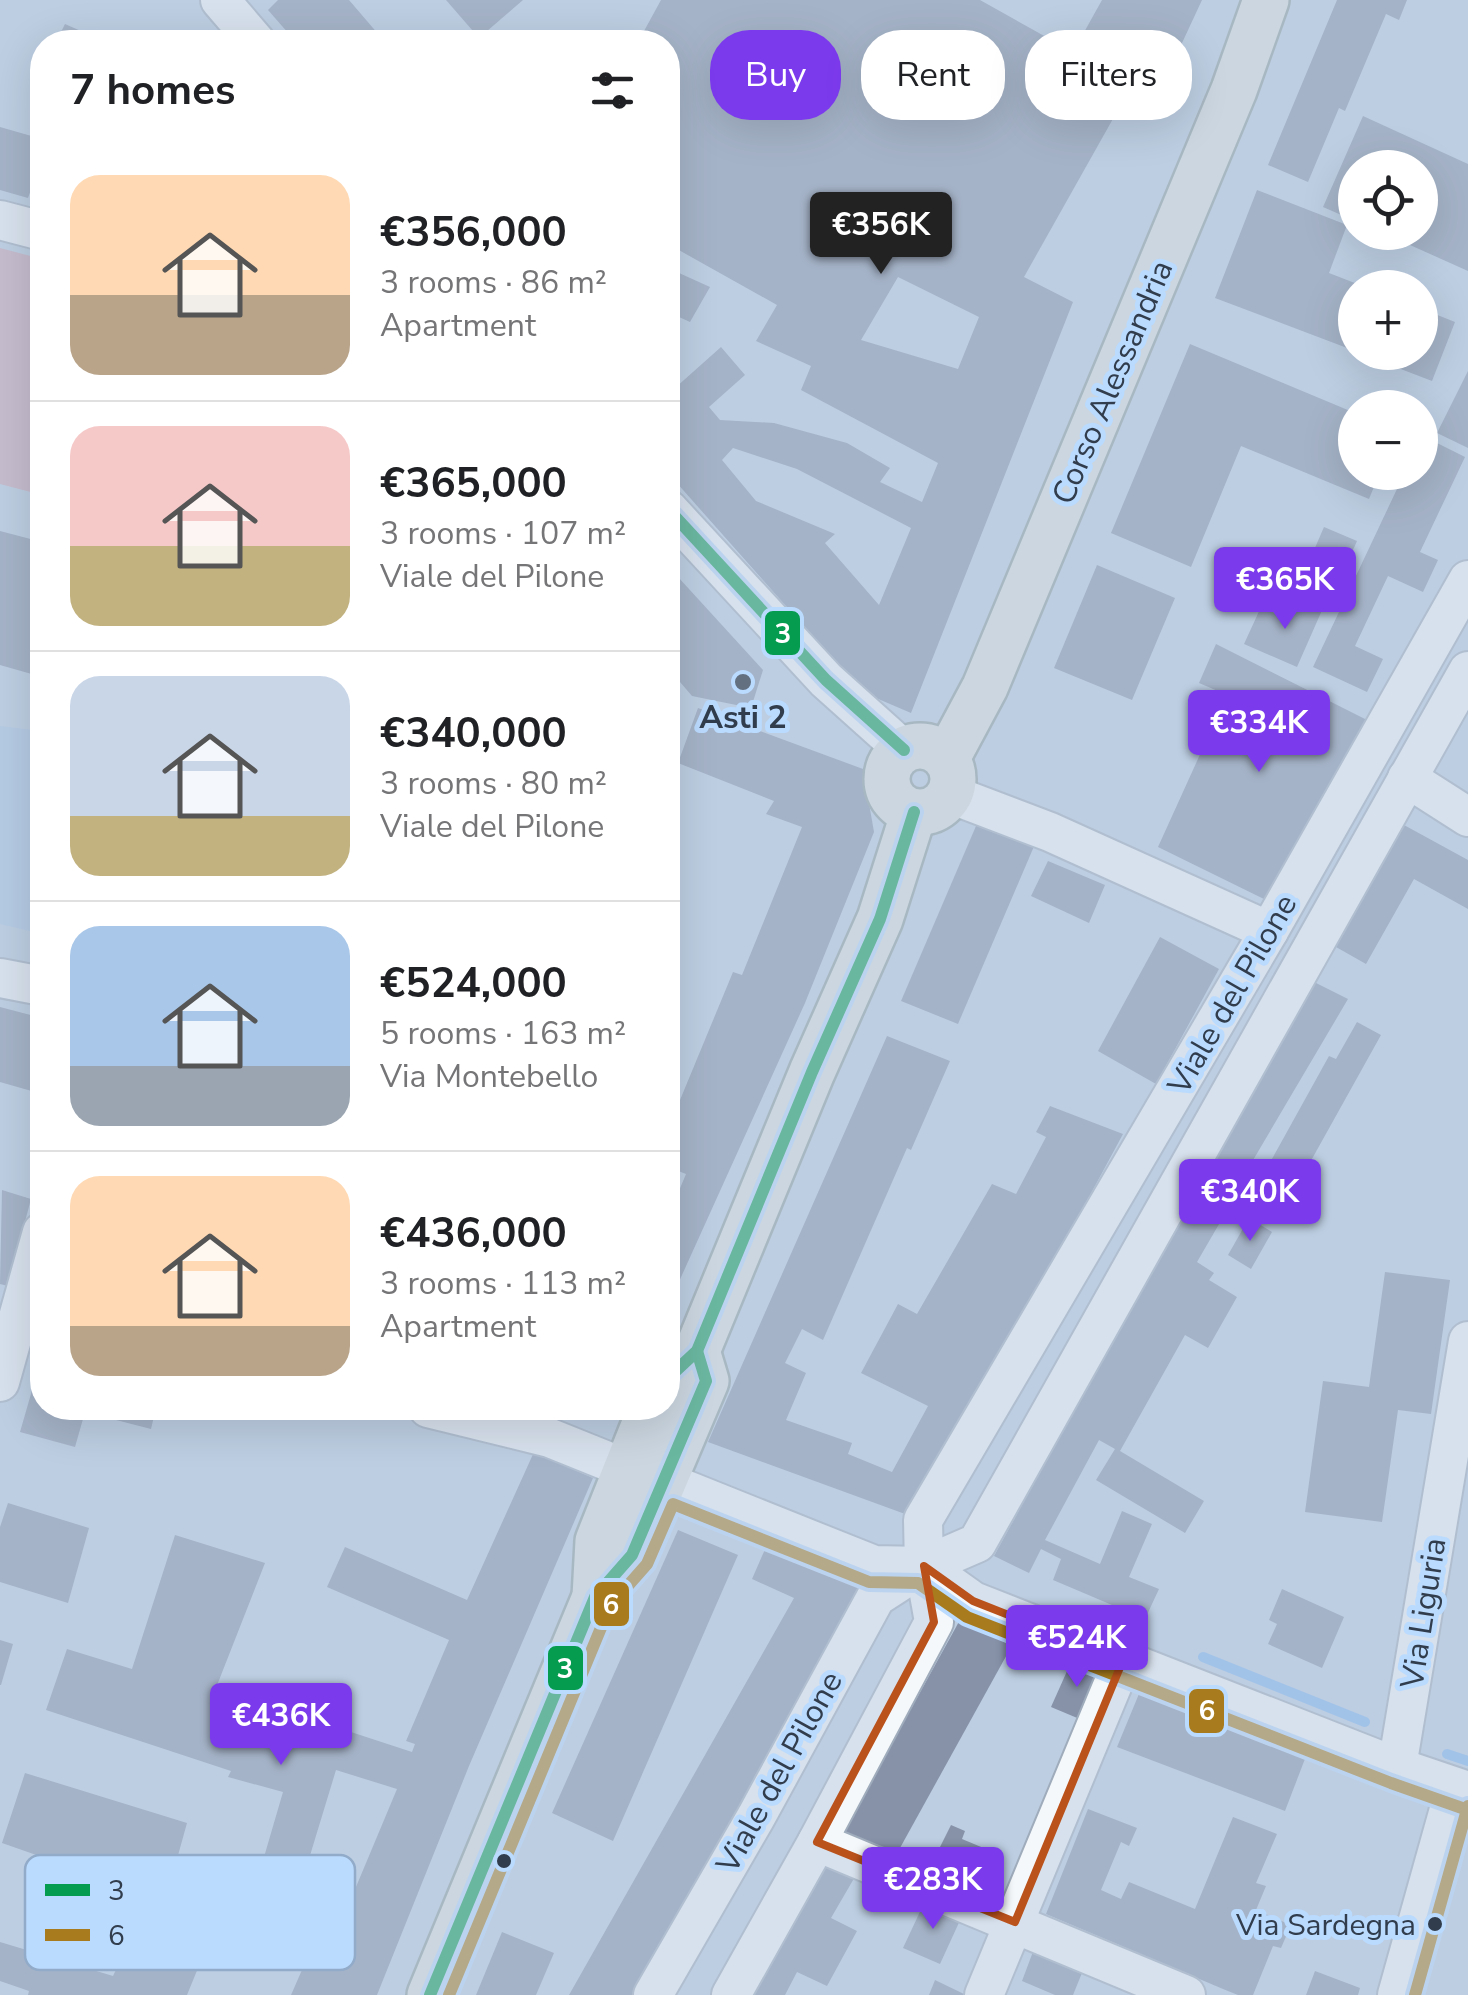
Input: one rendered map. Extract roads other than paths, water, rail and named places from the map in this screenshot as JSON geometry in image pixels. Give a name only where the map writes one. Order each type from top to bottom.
[{"type":"main road","name":"Corso Alessandria","points":[[430,1995],[596,1597],[598,1541],[646,1475],[706,1380],[682,1364],[880,919],[929,779],[985,687],[1234,90],[1266,0]]},
{"type":"main road","name":"Corso Alessandria","points":[[646,1475],[650,1420]]},
{"type":"street","points":[[220,0],[246,30]]},
{"type":"street","points":[[0,220],[30,229]]},
{"type":"street","points":[[680,522],[826,680],[929,779],[1269,931]]},
{"type":"street","name":"Viale del Pilone","points":[[731,1995],[934,1622],[924,1566],[923,1520],[1269,931],[1468,580]]},
{"type":"street","name":"Viale del Pilone","points":[[654,1995],[876,1597],[924,1566],[976,1543],[1468,671]]},
{"type":"street","points":[[1407,778],[1468,817]]},
{"type":"street","points":[[0,978],[30,984]]},
{"type":"street","points":[[0,1382],[30,1282]]},
{"type":"street","name":"Via Liguria","points":[[1397,1767],[1468,1341]]},
{"type":"street","points":[[477,1420],[550,1438],[874,1565],[924,1566],[973,1600],[1462,1790],[1398,1995]]},
{"type":"street","points":[[984,1995],[1123,1660]]},
{"type":"street","points":[[817,1842],[1186,1995]]},
{"type":"waterway","points":[[1203,1657],[1365,1722]]},
{"type":"waterway","points":[[1447,1754],[1468,1761]]},
{"type":"place","name":"Asti 2","points":[[743,682]]},
{"type":"place","name":"Via Sardegna","points":[[1435,1924]]}]
